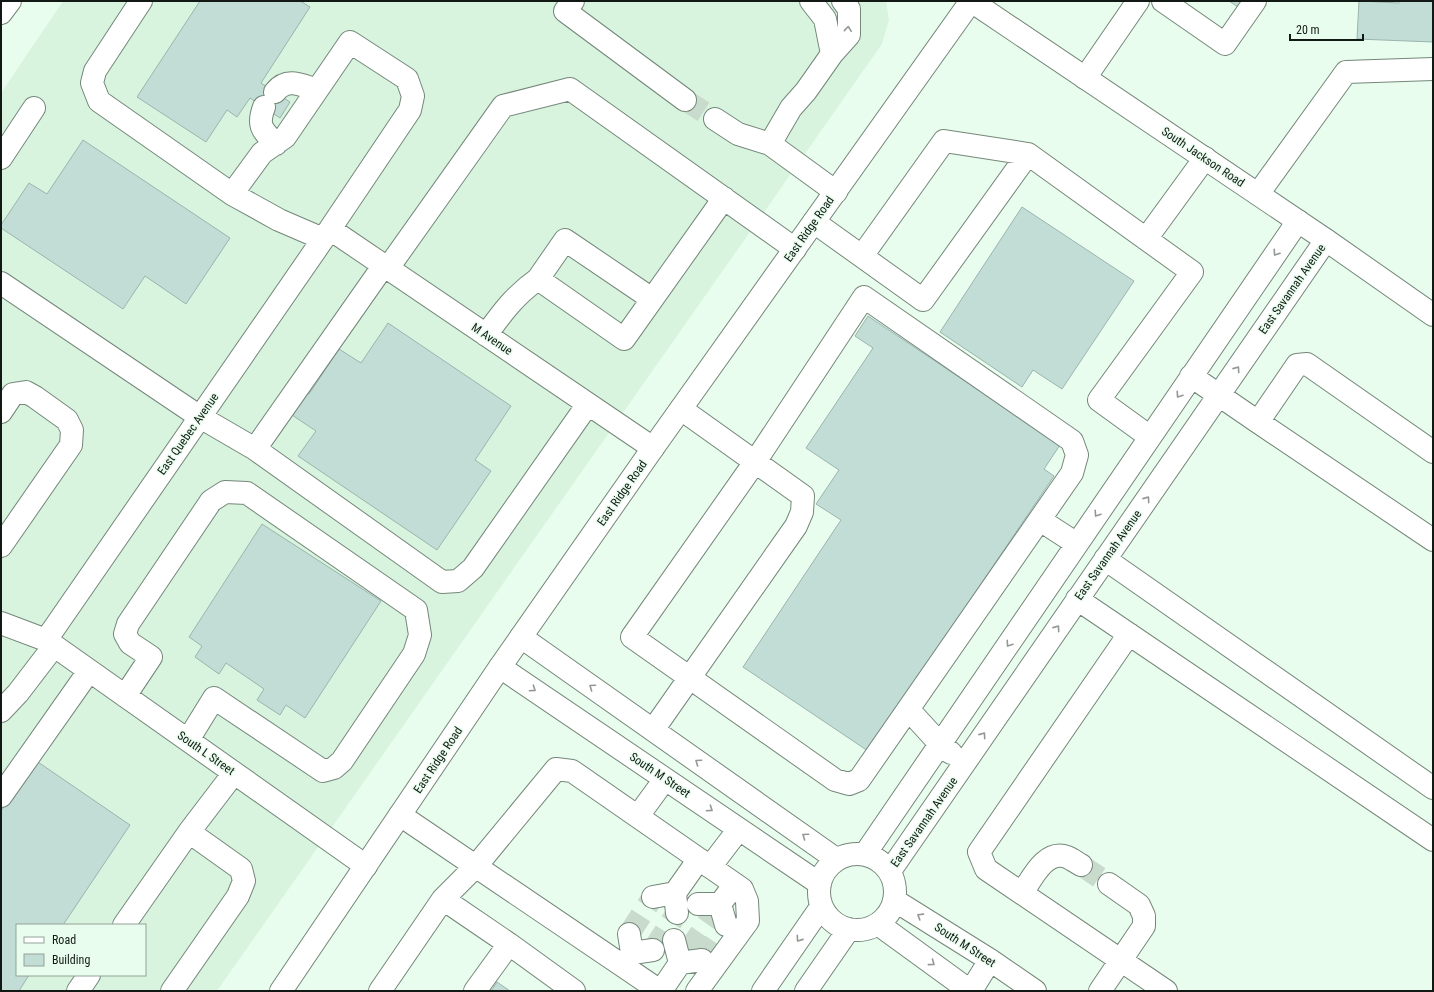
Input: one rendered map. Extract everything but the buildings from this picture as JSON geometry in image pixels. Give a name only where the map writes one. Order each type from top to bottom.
[{"type":"street","points":[[1,13],[10,1]]},
{"type":"street","name":"M Avenue","points":[[141,1],[94,71],[92,83],[99,101],[232,194],[279,220],[327,234],[386,266],[653,448]]},
{"type":"street","points":[[573,1],[566,12],[685,100]]},
{"type":"street","points":[[811,1],[825,19],[832,54]]},
{"type":"street","points":[[770,144],[791,108],[806,91],[832,54],[849,35],[849,9],[843,1]]},
{"type":"street","name":"South Jackson Road","points":[[971,1],[1326,240],[1433,315]]},
{"type":"street","name":"East Ridge Road","points":[[281,991],[500,667],[680,409],[971,1]]},
{"type":"street","points":[[1085,78],[1138,1]]},
{"type":"street","points":[[1163,1],[1225,44],[1255,1]]},
{"type":"street","name":"East Quebec Avenue","points":[[1,711],[18,693],[200,417],[327,234],[410,110],[413,96],[407,79],[350,42],[317,90]]},
{"type":"street","points":[[1258,194],[1346,72],[1433,69]]},
{"type":"street","points":[[232,194],[262,153],[276,144],[285,137],[317,90],[295,83],[280,86],[269,100],[260,119],[264,132],[276,144]]},
{"type":"street","points":[[255,449],[503,106],[570,89],[795,249]]},
{"type":"street","points":[[1,158],[34,108]]},
{"type":"street","points":[[715,119],[738,134],[770,144],[836,192]]},
{"type":"street","points":[[862,256],[944,141],[1028,154],[1192,272],[1099,400],[1150,437]]},
{"type":"street","points":[[814,222],[923,300],[1028,154]]},
{"type":"street","points":[[1146,239],[1205,158]]},
{"type":"street","points":[[538,279],[624,339],[724,198]]},
{"type":"street","points":[[990,960],[971,991],[878,924],[864,929],[849,930],[838,925],[828,917],[822,907],[819,895],[820,884],[826,869],[836,859],[850,854],[865,854],[1298,221]]},
{"type":"street","points":[[486,335],[511,301],[538,279],[565,240],[652,299]]},
{"type":"street","name":"East Savannah Avenue","points":[[890,871],[1326,240]]},
{"type":"street","points":[[1,283],[200,417],[255,449],[442,582],[458,580],[473,568],[588,404]]},
{"type":"street","points":[[864,297],[1072,441],[1077,455],[1072,473],[1040,520],[859,780],[848,784],[835,780],[632,637],[755,462],[864,297]]},
{"type":"street","points":[[1258,422],[1297,365],[1307,364],[1433,452]]},
{"type":"street","points":[[1192,376],[1433,540]]},
{"type":"street","points":[[1,412],[14,394],[26,392],[67,420],[72,430],[71,445],[1,546]]},
{"type":"street","points":[[653,730],[796,526],[802,512],[804,496],[680,409]]},
{"type":"street","points":[[125,696],[151,657],[130,643],[125,634],[128,624],[211,501],[225,492],[247,493],[416,610],[420,635],[414,654],[342,761],[334,768],[323,772],[214,698],[188,740]]},
{"type":"street","points":[[1040,520],[1077,544]]},
{"type":"street","points":[[1105,559],[1433,788]]},
{"type":"street","points":[[1064,563],[1083,591],[1129,634],[1433,840]]},
{"type":"street","name":"South L Street","points":[[1,623],[50,643],[366,866]]},
{"type":"street","points":[[1129,634],[979,852],[986,869],[1166,991]]},
{"type":"street","points":[[521,637],[836,859]]},
{"type":"street","name":"South M Street","points":[[500,667],[820,884]]},
{"type":"street","points":[[1,796],[89,671]]},
{"type":"street","points":[[908,708],[940,744],[964,763]]},
{"type":"street","points":[[380,991],[443,898],[476,866],[556,769],[572,771],[742,888],[747,902],[748,921],[697,991]]},
{"type":"street","points":[[125,924],[189,832],[234,773]]},
{"type":"street","points":[[638,816],[665,779]]},
{"type":"street","points":[[400,815],[476,866],[635,948],[661,991],[686,953]]},
{"type":"street","points":[[668,902],[704,863],[739,829]]},
{"type":"street","points":[[172,991],[238,896],[244,881],[241,869],[189,832]]},
{"type":"street","name":"East Savannah Avenue","points":[[865,854],[879,860],[890,871],[895,885],[894,900],[889,914],[878,924]]},
{"type":"street","points":[[1022,893],[1044,862],[1055,856],[1067,857],[1081,865]]},
{"type":"street","points":[[714,912],[735,884]]},
{"type":"street","points":[[1100,991],[1144,926],[1144,916],[1139,905],[1109,884]]},
{"type":"street","points":[[443,898],[574,991]]},
{"type":"street","name":"South M Street","points":[[894,900],[990,960],[1035,991]]},
{"type":"street","points":[[763,991],[822,907]]},
{"type":"street","points":[[806,991],[849,930]]},
{"type":"street","points":[[475,991],[509,944]]},
{"type":"street","points":[[78,991],[88,976]]},
{"type":"shaded area","points":[[63,1],[886,1],[889,20],[882,44],[217,991],[1,991],[1,93]]},
{"type":"tunnel","points":[[685,100],[715,119]]},
{"type":"tunnel","points":[[1081,865],[1109,884]]},
{"type":"tunnel","points":[[629,934],[653,897]]},
{"type":"tunnel","points":[[653,950],[677,913]]},
{"type":"tunnel","points":[[688,951],[713,915]]},
{"type":"tunnel","points":[[702,960],[726,925]]}]
